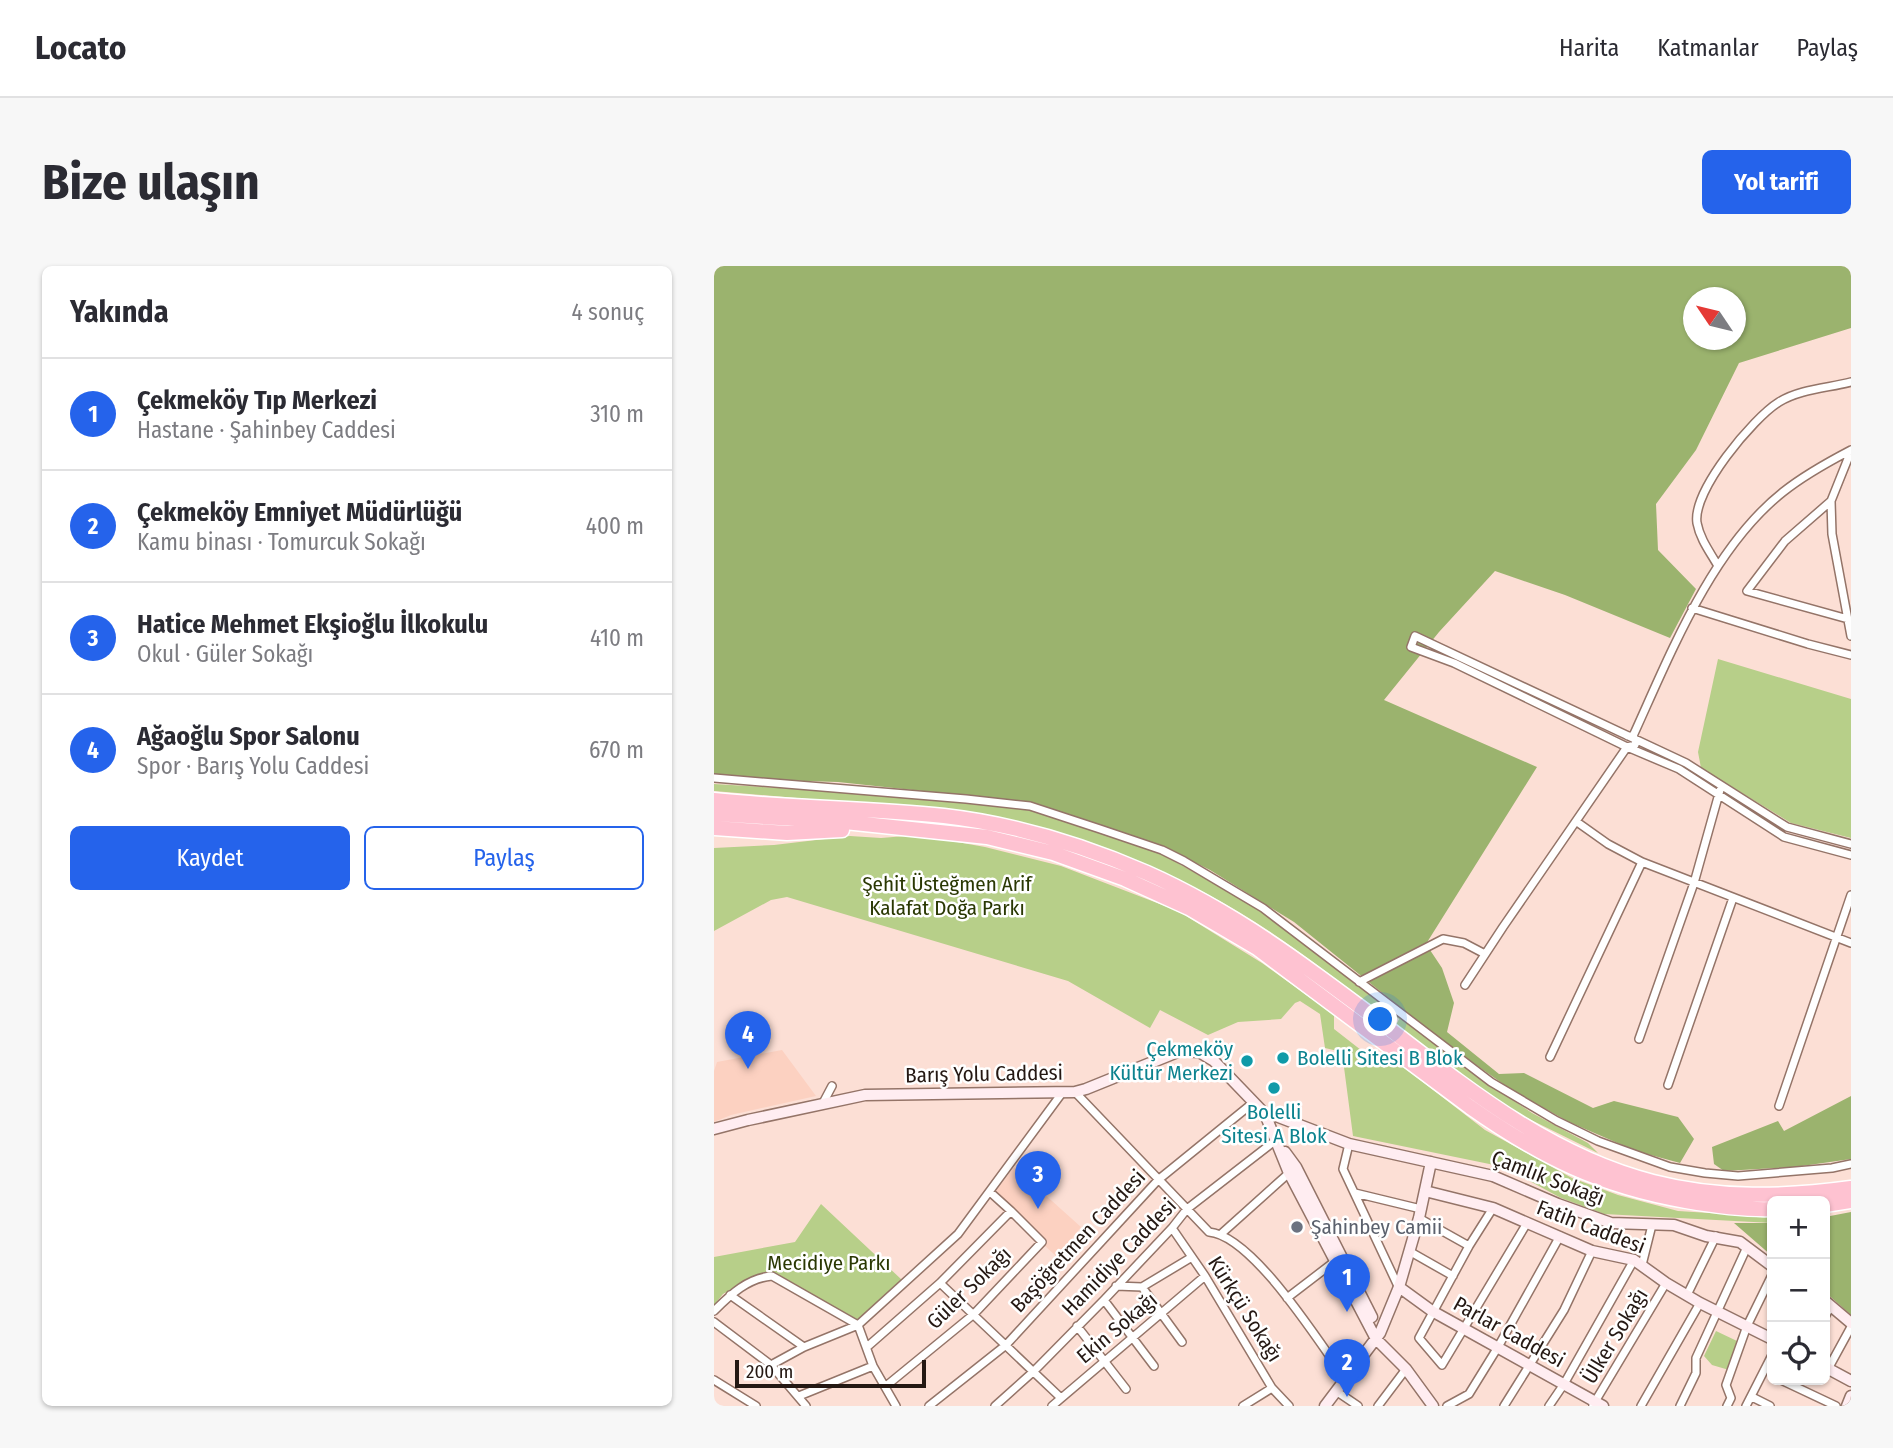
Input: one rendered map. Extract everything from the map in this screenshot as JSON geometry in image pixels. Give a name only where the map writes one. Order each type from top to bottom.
[{"type":"highway","points":[[714,800],[945,816],[1067,843],[1146,873],[1234,916],[1306,966],[1495,1108],[1575,1154],[1653,1182],[1693,1190],[1738,1195],[1784,1195],[1851,1188]]},
{"type":"highway","points":[[714,814],[909,828],[987,837],[1053,853],[1125,879],[1189,908],[1257,947],[1470,1107],[1552,1158],[1612,1184],[1664,1197],[1751,1210],[1767,1209]]},
{"type":"highway","points":[[714,828],[787,833],[909,828]]},
{"type":"highway","points":[[1830,1204],[1851,1201]]},
{"type":"street","points":[[1718,566],[1703,542],[1696,520],[1706,488],[1724,460],[1762,415],[1780,401],[1798,394],[1851,382]]},
{"type":"street","points":[[1627,747],[1633,748],[1636,744],[1633,736],[1692,608],[1718,566],[1754,519],[1783,492],[1851,451]]},
{"type":"street","points":[[1851,451],[1831,501],[1832,534],[1851,636]]},
{"type":"street","points":[[1831,501],[1785,541],[1747,591],[1847,619]]},
{"type":"street","points":[[1692,608],[1808,645],[1851,654]]},
{"type":"street","points":[[1851,844],[1787,827],[1721,790],[1679,769],[1627,747],[1454,663],[1411,647],[1415,636],[1686,762],[1721,790],[1784,837],[1851,855]]},
{"type":"street","points":[[1465,985],[1627,747]]},
{"type":"street","points":[[714,778],[1030,806],[1142,843],[1184,861],[1263,908],[1491,1082],[1557,1121],[1627,1153],[1670,1167],[1738,1176],[1851,1164]]},
{"type":"street","points":[[1639,1039],[1694,883],[1721,790]]},
{"type":"street","points":[[1577,822],[1608,844],[1642,862],[1851,943]]},
{"type":"street","points":[[1550,1057],[1642,862]]},
{"type":"street","points":[[1779,1106],[1851,895]]},
{"type":"street","points":[[1668,1085],[1733,898]]},
{"type":"street","points":[[1359,982],[1443,939],[1464,943],[1485,954]]},
{"type":"street","name":"Barış Yolu Caddesi","points":[[714,1129],[823,1103],[880,1094],[918,1096],[1075,1092],[1180,1051],[1208,1056],[1254,1102]]},
{"type":"street","points":[[823,1103],[832,1086]]},
{"type":"street","points":[[1075,1092],[1209,1233],[1222,1234],[1258,1263],[1345,1378]]},
{"type":"street","points":[[771,1365],[804,1347],[858,1325],[958,1234],[1062,1093]]},
{"type":"street","points":[[1254,1102],[1265,1114],[1289,1173],[1334,1262],[1378,1336],[1433,1406]]},
{"type":"street","name":"Başöğretmen Caddesi","points":[[929,1406],[1006,1345],[1158,1180],[1254,1102]]},
{"type":"street","name":"Çamlık Sokağı","points":[[1265,1114],[1349,1144],[1493,1176],[1611,1223],[1674,1226],[1706,1236],[1740,1242],[1767,1262]]},
{"type":"street","points":[[1276,1140],[1296,1167],[1378,1336]]},
{"type":"street","name":"Hamidiye Caddesi","points":[[995,1406],[1104,1300],[1187,1209],[1276,1140]]},
{"type":"street","points":[[1349,1144],[1343,1169],[1399,1287]]},
{"type":"street","points":[[1325,1406],[1378,1336],[1399,1287],[1431,1162]]},
{"type":"street","points":[[1222,1234],[1289,1173]]},
{"type":"street","name":"Fatih Caddesi","points":[[1425,1191],[1493,1208],[1592,1251],[1638,1263],[1700,1303],[1767,1336]]},
{"type":"street","points":[[867,1348],[940,1283],[1011,1211],[990,1192]]},
{"type":"street","points":[[1355,1193],[1420,1213],[1469,1246]]},
{"type":"street","points":[[1493,1208],[1419,1338],[1441,1365],[1527,1223]]},
{"type":"street","name":"Güler Sokağı","points":[[886,1386],[974,1314],[1042,1242],[1011,1211]]},
{"type":"street","points":[[1549,1406],[1638,1263],[1652,1225]]},
{"type":"street","name":"Kürkçü Sokağı","points":[[1172,1228],[1205,1276],[1272,1388],[1289,1406]]},
{"type":"street","points":[[1447,1406],[1469,1394],[1560,1236]]},
{"type":"street","points":[[1687,1295],[1716,1236]]},
{"type":"street","points":[[1680,1406],[1696,1373],[1696,1358],[1747,1247]]},
{"type":"street","points":[[1409,1251],[1453,1276]]},
{"type":"street","points":[[1504,1406],[1564,1310],[1592,1251]]},
{"type":"street","points":[[1116,1286],[1142,1287],[1192,1257]]},
{"type":"street","points":[[1287,1298],[1334,1262]]},
{"type":"street","points":[[714,1311],[730,1295],[756,1277],[772,1276],[858,1325],[873,1366],[886,1386],[893,1405]]},
{"type":"street","name":"Ekin Sokağı","points":[[1052,1406],[1205,1276]]},
{"type":"street","points":[[940,1283],[1062,1398]]},
{"type":"street","name":"Ülker Sokağı","points":[[1597,1405],[1666,1283]]},
{"type":"street","points":[[1767,1285],[1747,1326],[1726,1385],[1731,1398],[1745,1406],[1767,1375]]},
{"type":"street","points":[[1142,1287],[1182,1342]]},
{"type":"street","name":"Parlar Caddesi","points":[[1399,1287],[1432,1311],[1531,1364],[1597,1405]]},
{"type":"street","points":[[730,1295],[804,1347]]},
{"type":"street","points":[[1104,1300],[1154,1366]]},
{"type":"street","points":[[1641,1406],[1700,1303]]},
{"type":"street","points":[[1830,1305],[1851,1325],[1830,1361]]},
{"type":"street","points":[[714,1322],[771,1365],[806,1406]]},
{"type":"street","points":[[1077,1326],[1126,1388]]},
{"type":"street","points":[[799,1396],[873,1366]]},
{"type":"street","points":[[1378,1406],[1406,1369]]},
{"type":"street","points":[[1830,1370],[1851,1381]]},
{"type":"street","points":[[714,1380],[756,1406]]},
{"type":"street","points":[[1792,1385],[1836,1406]]},
{"type":"street","points":[[1243,1406],[1272,1388]]},
{"type":"street","points":[[1336,1391],[1358,1406]]},
{"type":"street","points":[[1846,1406],[1851,1396]]},
{"type":"street","points":[[1752,1397],[1770,1406]]},
{"type":"street","points":[[1727,1406],[1731,1398]]},
{"type":"shaded area","points":[[782,1050],[816,1096],[731,1115],[714,1122],[714,1071],[717,1062]]},
{"type":"shaded area","points":[[1014,1167],[1081,1227],[1057,1257],[1044,1245],[1047,1240],[995,1192]]},
{"type":"green space","points":[[714,266],[1851,266],[1851,328],[1739,363],[1696,450],[1656,504],[1658,550],[1696,589],[1670,638],[1565,595],[1495,571],[1439,632],[1384,700],[1537,767],[1426,944],[1442,968],[1454,1003],[1447,1032],[1499,1074],[1524,1073],[1593,1108],[1614,1101],[1678,1117],[1694,1139],[1680,1163],[1636,1151],[1569,1122],[1513,1091],[1441,1040],[1294,922],[1210,870],[1158,844],[1034,803],[838,782],[771,780],[714,774]]},
{"type":"green space","points":[[1718,659],[1851,699],[1851,838],[1791,823],[1701,768],[1698,752]]},
{"type":"green space","points":[[714,784],[912,796],[991,804],[1030,810],[1158,852],[1261,910],[1473,1073],[1532,1113],[1588,1143],[1598,1153],[1523,1116],[1488,1094],[1396,1025],[1399,1019],[1394,1015],[1390,1020],[1252,920],[1203,892],[1148,867],[1114,853],[867,804],[714,791]]},
{"type":"green space","name":"Şehit Üsteğmen Arif Kalafat Doğa Parkı","points":[[918,835],[985,847],[1061,866],[1178,911],[1262,963],[1334,1015],[1334,1029],[1384,1068],[1393,1059],[1485,1130],[1572,1178],[1618,1195],[1678,1211],[1767,1217],[1767,1223],[1604,1214],[1561,1198],[1504,1167],[1353,1136],[1342,1052],[1325,1048],[1320,1014],[1300,1001],[1281,1019],[1238,1022],[1208,1035],[1160,1010],[1150,1028],[1068,981],[787,897],[771,900],[714,931],[714,848],[774,845],[850,836],[881,838]]},
{"type":"green space","points":[[1851,1096],[1851,1159],[1795,1167],[1724,1171],[1714,1164],[1712,1147],[1778,1121],[1784,1131]]},
{"type":"green space","name":"Mecidiye Parkı","points":[[821,1204],[902,1280],[856,1321],[770,1273],[754,1276],[723,1294],[714,1305],[714,1257],[795,1242]]},
{"type":"green space","points":[[1851,1212],[1851,1315],[1830,1296],[1830,1216]]},
{"type":"green space","points":[[1734,1223],[1767,1223],[1767,1252]]},
{"type":"green space","points":[[1716,1331],[1737,1341],[1729,1370],[1712,1365],[1704,1356]]},
{"type":"place","name":"Bolelli Sitesi B Blok","points":[[1283,1058]]},
{"type":"place","name":"Çekmeköy Kültür Merkezi","points":[[1247,1061]]},
{"type":"place","name":"Ağaoğlu Spor Salonu","points":[[748,1069]]},
{"type":"place","name":"Bolelli Sitesi A Blok","points":[[1274,1088]]},
{"type":"place","name":"Hatice Mehmet Ekşioğlu İlkokulu","points":[[1038,1209]]},
{"type":"place","name":"Şahinbey Camii","points":[[1297,1227]]},
{"type":"place","name":"Çekmeköy Tıp Merkezi","points":[[1347,1312]]},
{"type":"place","name":"Çekmeköy Emniyet Müdürlüğü","points":[[1347,1397]]}]
